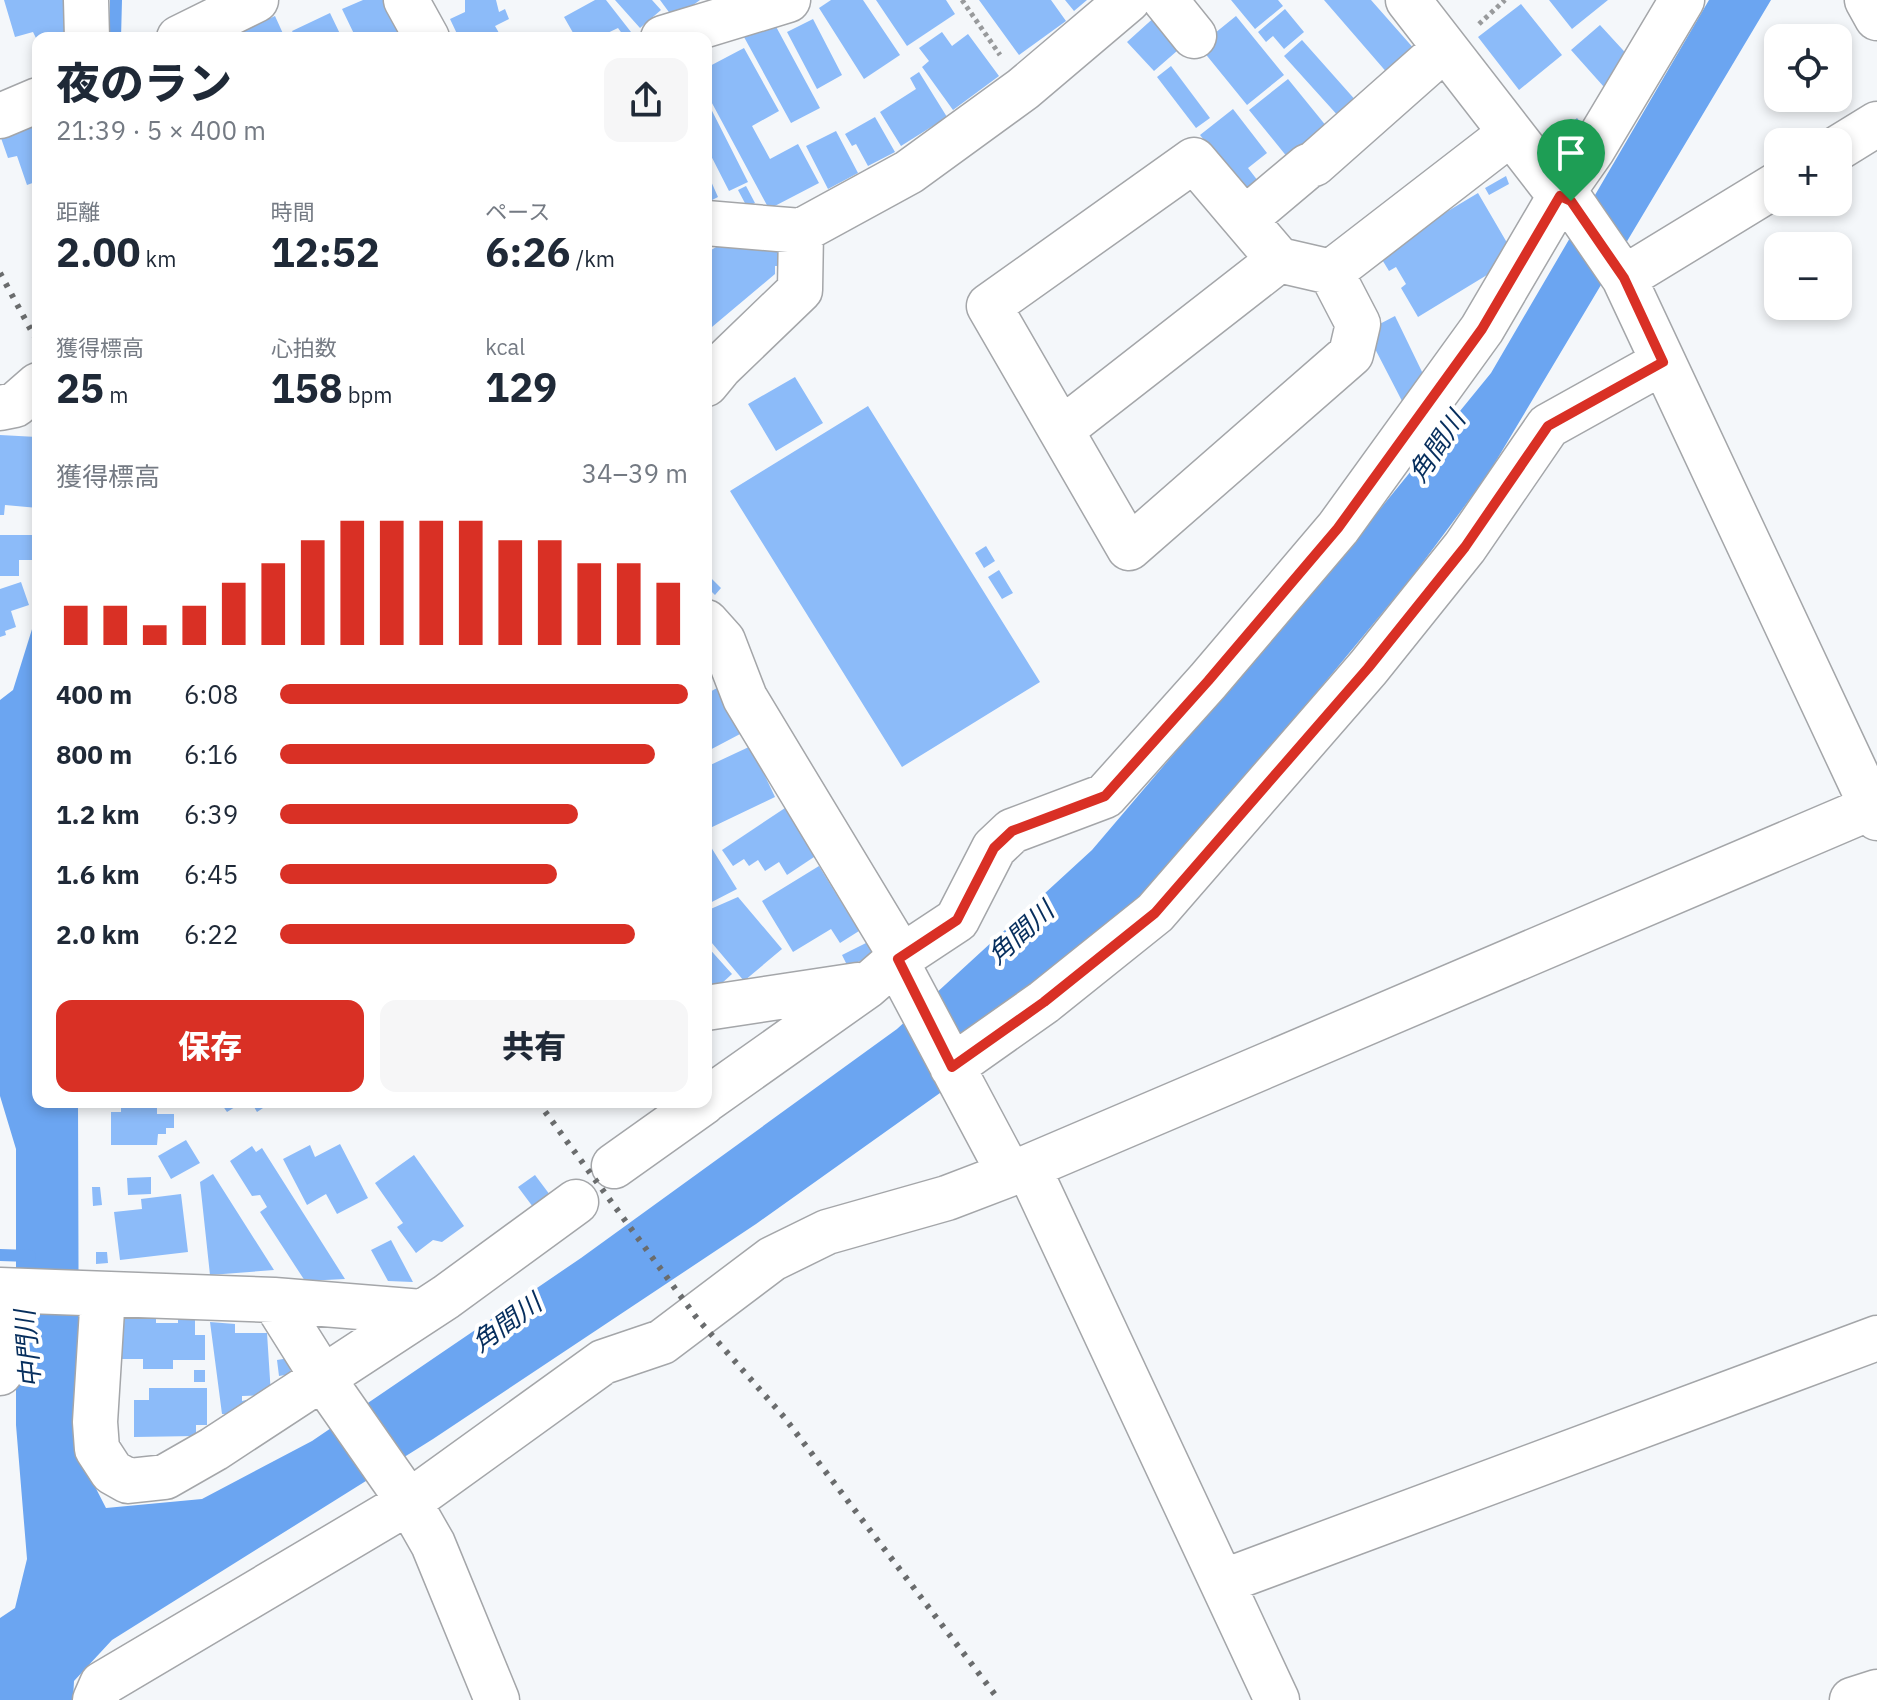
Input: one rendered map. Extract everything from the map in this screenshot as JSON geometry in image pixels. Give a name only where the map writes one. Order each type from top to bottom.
[{"type":"street","points":[[86,0],[87,32]]},
{"type":"street","points":[[191,32],[256,0]]},
{"type":"street","points":[[406,0],[424,32]]},
{"type":"street","points":[[683,32],[788,0]]},
{"type":"street","points":[[712,224],[801,231],[909,172],[1023,89],[1128,0]]},
{"type":"street","points":[[1165,0],[1194,36]]},
{"type":"street","points":[[95,1700],[102,1684],[405,1498],[603,1362],[662,1342],[772,1259],[827,1232],[947,1198],[1019,1170],[1875,810],[1621,272],[1408,0]]},
{"type":"street","points":[[712,1096],[889,973],[957,920],[994,848],[1012,831],[1105,796],[1208,681],[1338,528],[1482,329],[1566,199],[1682,0]]},
{"type":"street","points":[[1867,0],[1877,18]]},
{"type":"street","points":[[1245,219],[1314,164],[1445,48]]},
{"type":"street","points":[[0,116],[32,103]]},
{"type":"street","points":[[1852,139],[1877,124]]},
{"type":"street","points":[[1331,272],[1511,133]]},
{"type":"street","points":[[1194,160],[1279,260],[1331,272],[1358,324],[1351,354],[1129,548],[989,306],[1194,160]]},
{"type":"street","points":[[1621,272],[1764,192]]},
{"type":"street","points":[[712,377],[720,367],[811,303],[801,231]]},
{"type":"street","points":[[1061,430],[1279,260]]},
{"type":"street","points":[[950,1063],[1044,1002],[1155,913],[1368,668],[1465,547],[1548,426],[1663,362]]},
{"type":"street","points":[[712,629],[723,641],[745,698],[893,943],[889,973],[1019,1170],[1277,1700]]},
{"type":"street","points":[[712,1007],[854,985],[889,973]]},
{"type":"street","points":[[614,1166],[695,1108]]},
{"type":"street","points":[[96,1294],[97,1449],[112,1472],[128,1481],[165,1477],[326,1382],[576,1202]]},
{"type":"street","points":[[0,1373],[5,1301],[96,1294],[274,1300],[422,1312]]},
{"type":"street","points":[[274,1300],[433,1544],[497,1700]]},
{"type":"street","points":[[1222,1582],[1877,1338]]},
{"type":"street","points":[[1852,1700],[1877,1692]]},
{"type":"path","points":[[962,0],[1023,89]]},
{"type":"water","points":[[1709,0],[1771,0],[1487,476],[1412,577],[1178,860],[947,1088],[756,1224],[433,1439],[112,1640],[74,1681],[73,1700],[0,1700],[0,1618],[15,1608],[27,1559],[16,1425],[16,1149],[0,1096],[0,700],[13,690],[32,629],[32,1108],[78,1108],[79,1430],[88,1473],[106,1508],[202,1499],[312,1441],[581,1258],[897,1029],[1092,850],[1332,568],[1491,373]]},
{"type":"building","points":[[4,0],[65,0],[74,31],[32,32],[15,37]]},
{"type":"building","points":[[363,0],[386,0],[401,32],[353,32],[342,9]]},
{"type":"building","points":[[465,0],[496,0],[499,12],[505,9],[509,19],[495,26],[498,32],[456,32],[450,19],[465,12]]},
{"type":"building","points":[[595,0],[606,0],[631,32],[621,32],[618,28],[610,32],[573,32],[564,17]]},
{"type":"building","points":[[615,0],[652,0],[661,10],[640,28]]},
{"type":"building","points":[[660,0],[700,0],[674,19]]},
{"type":"building","points":[[831,0],[863,0],[900,55],[864,79],[819,8]]},
{"type":"building","points":[[876,0],[946,0],[955,14],[907,46]]},
{"type":"building","points":[[979,0],[1051,0],[1066,21],[1019,55]]},
{"type":"building","points":[[1065,0],[1087,0],[1074,11]]},
{"type":"building","points":[[1231,0],[1278,0],[1283,6],[1255,29]]},
{"type":"building","points":[[1324,0],[1371,0],[1416,51],[1389,75]]},
{"type":"building","points":[[1549,0],[1608,0],[1572,29]]},
{"type":"building","points":[[1521,4],[1562,55],[1519,90],[1478,37]]},
{"type":"building","points":[[1285,9],[1304,32],[1284,49],[1273,36],[1266,42],[1258,32]]},
{"type":"building","points":[[330,13],[339,32],[293,32]]},
{"type":"building","points":[[1158,14],[1185,44],[1154,71],[1127,42]]},
{"type":"building","points":[[275,16],[282,32],[239,32]]},
{"type":"building","points":[[1236,16],[1284,75],[1247,105],[1199,46]]},
{"type":"building","points":[[813,19],[842,75],[817,89],[787,32]]},
{"type":"building","points":[[773,21],[820,108],[791,123],[744,37]]},
{"type":"building","points":[[1600,25],[1633,61],[1604,87],[1571,50]]},
{"type":"building","points":[[942,32],[952,46],[968,34],[999,76],[953,110],[922,67],[929,61],[919,48]]},
{"type":"building","points":[[1302,40],[1358,103],[1340,118],[1284,56]]},
{"type":"building","points":[[744,48],[779,111],[752,126],[770,159],[798,144],[819,183],[769,209],[712,103],[712,65]]},
{"type":"building","points":[[1171,66],[1210,118],[1196,128],[1157,77]]},
{"type":"building","points":[[919,72],[947,117],[901,146],[880,112],[916,89],[910,78]]},
{"type":"building","points":[[1288,79],[1327,127],[1288,158],[1249,110]]},
{"type":"building","points":[[1233,109],[1267,153],[1248,168],[1258,181],[1244,191],[1200,135]]},
{"type":"building","points":[[712,111],[748,182],[729,191],[712,158]]},
{"type":"building","points":[[875,117],[895,152],[868,166],[856,144],[852,146],[845,134]]},
{"type":"building","points":[[1577,118],[1587,130],[1566,149],[1555,137]]},
{"type":"building","points":[[32,127],[32,183],[27,185],[17,156],[8,158],[1,138]]},
{"type":"building","points":[[836,131],[858,173],[828,189],[806,146]]},
{"type":"building","points":[[1506,176],[1509,184],[1489,195],[1485,188]]},
{"type":"building","points":[[712,184],[718,197],[712,200]]},
{"type":"building","points":[[746,186],[755,203],[747,207],[738,190]]},
{"type":"building","points":[[1478,193],[1513,253],[1505,264],[1418,317],[1401,288],[1406,284],[1396,267],[1389,271],[1378,253]]},
{"type":"building","points":[[728,240],[783,251],[783,266],[775,266],[775,274],[712,327],[712,249]]},
{"type":"building","points":[[1395,316],[1425,378],[1426,391],[1402,401],[1372,343],[1372,328]]},
{"type":"building","points":[[795,377],[823,423],[776,451],[748,404]]},
{"type":"building","points":[[868,406],[1040,682],[902,767],[730,491]]},
{"type":"building","points":[[0,435],[32,437],[32,507],[5,505],[4,515],[0,515]]},
{"type":"building","points":[[0,535],[32,535],[32,560],[19,560],[19,576],[0,576]]},
{"type":"building","points":[[986,546],[995,561],[984,568],[975,553]]},
{"type":"building","points":[[999,570],[1013,593],[1002,599],[988,577]]},
{"type":"building","points":[[712,579],[721,588],[715,595],[712,592]]},
{"type":"building","points":[[21,582],[29,605],[11,611],[16,627],[5,631],[6,635],[0,637],[0,589]]},
{"type":"building","points":[[717,688],[742,733],[712,749],[712,691]]},
{"type":"building","points":[[751,746],[775,797],[712,827],[712,764]]},
{"type":"building","points":[[785,808],[817,855],[787,875],[779,862],[765,871],[758,860],[749,866],[744,859],[733,866],[722,850]]},
{"type":"building","points":[[712,849],[737,889],[712,902]]},
{"type":"building","points":[[819,866],[859,931],[840,943],[831,929],[793,952],[762,901]]},
{"type":"building","points":[[738,897],[782,949],[744,981],[712,943],[712,908]]},
{"type":"building","points":[[870,941],[876,953],[848,967],[842,955]]},
{"type":"building","points":[[712,952],[732,974],[712,992]]},
{"type":"building","points":[[121,1108],[157,1108],[157,1114],[174,1114],[174,1128],[166,1128],[166,1134],[158,1134],[157,1145],[111,1145],[111,1112],[121,1112]]},
{"type":"building","points":[[186,1140],[200,1163],[171,1179],[158,1156]]},
{"type":"building","points":[[340,1144],[368,1198],[337,1214],[326,1194],[307,1205],[283,1159],[310,1145],[315,1157]]},
{"type":"building","points":[[252,1146],[256,1152],[262,1148],[345,1279],[305,1281],[260,1212],[267,1207],[260,1195],[252,1196],[230,1161]]},
{"type":"building","points":[[414,1155],[464,1226],[442,1242],[433,1240],[416,1253],[397,1227],[403,1223],[375,1183]]},
{"type":"building","points":[[213,1174],[274,1270],[210,1275],[200,1182]]},
{"type":"building","points":[[535,1175],[550,1195],[533,1207],[518,1187]]},
{"type":"building","points":[[151,1177],[151,1194],[128,1195],[127,1178]]},
{"type":"building","points":[[92,1187],[100,1187],[102,1205],[93,1206]]},
{"type":"building","points":[[181,1194],[188,1252],[120,1260],[114,1212],[142,1209],[141,1199]]},
{"type":"building","points":[[391,1240],[413,1282],[388,1281],[371,1250]]},
{"type":"building","points":[[96,1252],[107,1252],[108,1263],[96,1264]]},
{"type":"building","points":[[120,1317],[156,1317],[156,1323],[195,1319],[195,1335],[205,1335],[205,1360],[173,1360],[173,1369],[143,1369],[143,1359],[120,1359]]},
{"type":"building","points":[[210,1322],[235,1324],[235,1333],[267,1333],[271,1395],[242,1396],[247,1408],[242,1414],[222,1414]]},
{"type":"building","points":[[289,1358],[291,1374],[279,1376],[277,1360]]},
{"type":"building","points":[[194,1370],[205,1370],[205,1382],[194,1382]]},
{"type":"building","points":[[149,1388],[207,1388],[207,1425],[196,1425],[196,1436],[134,1437],[134,1400],[149,1400]]},
{"type":"waterway","points":[[115,32],[116,0]]},
{"type":"waterway","points":[[0,1255],[30,1256]]},
{"type":"railway","points":[[0,273],[32,332]]},
{"type":"railway","points":[[542,1108],[696,1317],[784,1417],[999,1700]]},
{"type":"route","points":[[1560,196],[1571,201],[1618,267],[1663,362],[1548,426],[1465,547],[1368,668],[1155,913],[1044,1002],[952,1067],[898,959],[957,920],[994,848],[1012,831],[1105,796],[1208,681],[1338,528],[1482,329],[1560,196]]},
{"type":"water label","name":"角間川","points":[[1436,446]]},
{"type":"water label","name":"角間川","points":[[1020,932]]},
{"type":"water label","name":"角間川","points":[[506,1322]]},
{"type":"water label","name":"中門川","points":[[27,1349]]}]
